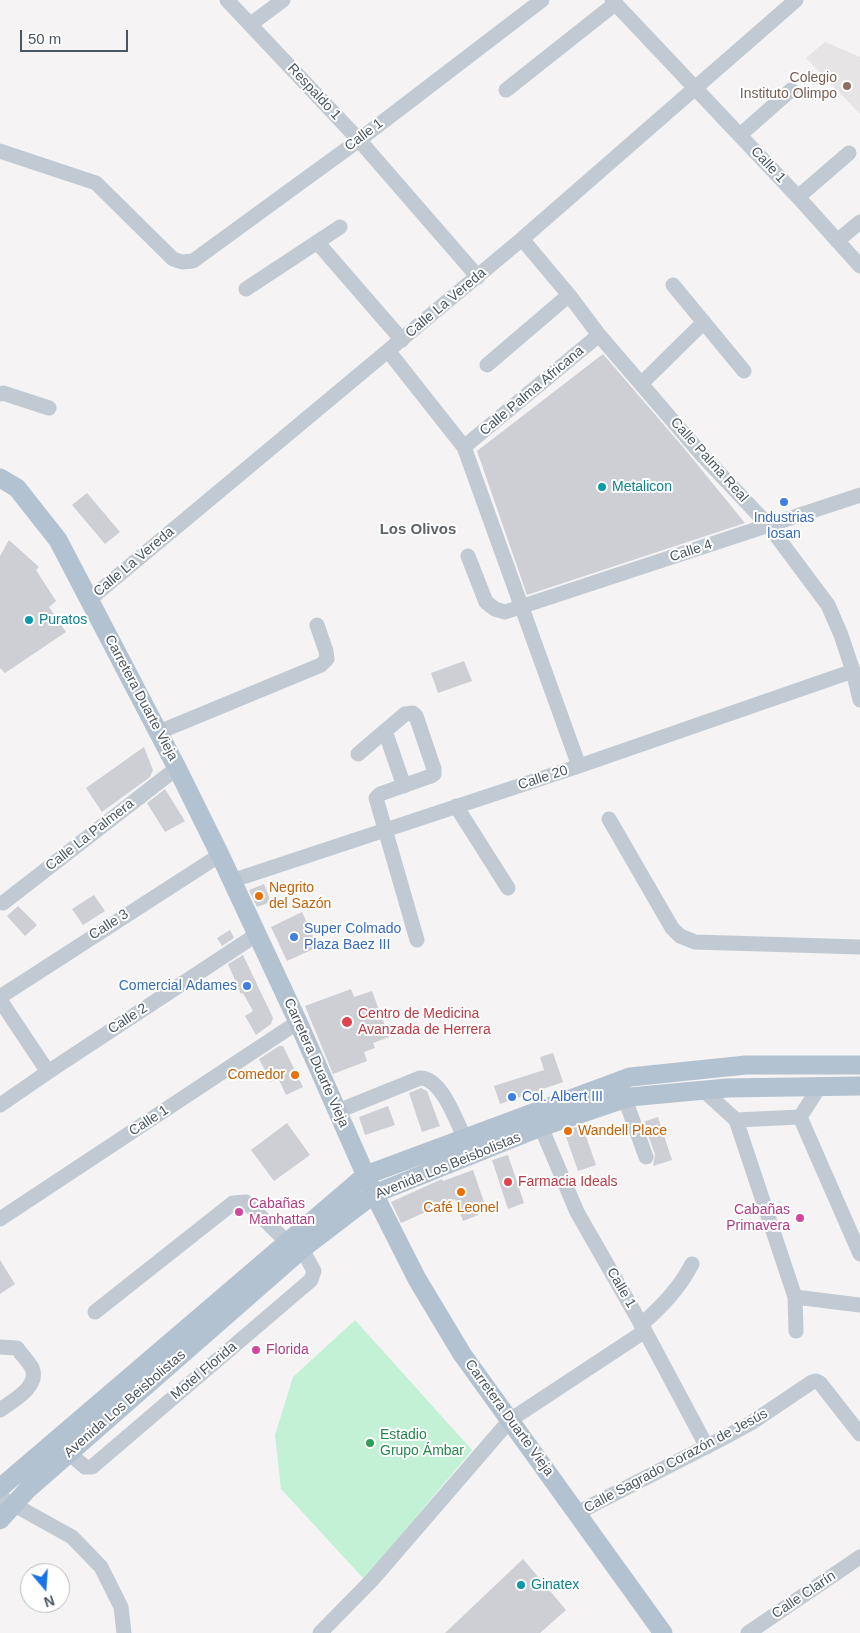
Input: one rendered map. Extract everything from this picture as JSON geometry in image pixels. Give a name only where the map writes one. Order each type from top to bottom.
[{"type":"main road","name":"Carretera Duarte Vieja","points":[[0,478],[17,488],[58,540],[90,599],[220,854],[298,1022],[374,1194],[417,1278],[462,1354],[663,1633]]},
{"type":"main road","name":"Avenida Los Beisbolistas","points":[[0,1520],[7,1501],[28,1489],[69,1453],[295,1246],[366,1175],[630,1077],[746,1065],[860,1065]]},
{"type":"main road","name":"Avenida Los Beisbolistas","points":[[0,1488],[295,1246],[374,1194],[541,1127],[625,1099],[702,1089],[860,1086]]},
{"type":"street","name":"Respaldo 1","points":[[227,0],[359,140],[478,277]]},
{"type":"street","points":[[251,24],[283,0]]},
{"type":"street","name":"Calle 1","points":[[0,151],[96,183],[173,259],[182,262],[193,261],[359,140],[542,0]]},
{"type":"street","name":"Calle La Vereda","points":[[90,599],[478,277],[796,0]]},
{"type":"street","points":[[506,90],[614,2]]},
{"type":"street","name":"Calle 1","points":[[614,2],[740,135],[860,266]]},
{"type":"street","points":[[740,135],[791,90]]},
{"type":"street","points":[[798,198],[849,153]]},
{"type":"street","points":[[837,241],[860,222]]},
{"type":"street","points":[[246,289],[340,227]]},
{"type":"street","name":"Calle Palma Real","points":[[522,239],[641,384],[703,456],[769,526],[828,605],[841,635],[860,700]]},
{"type":"street","points":[[317,242],[402,340]]},
{"type":"street","points":[[673,285],[744,371]]},
{"type":"street","points":[[487,365],[569,295]]},
{"type":"street","points":[[641,384],[704,322]]},
{"type":"street","name":"Calle Palma Africana","points":[[464,447],[599,335]]},
{"type":"street","points":[[388,352],[464,447],[579,766]]},
{"type":"street","points":[[0,394],[3,393],[49,408]]},
{"type":"street","name":"Calle 4","points":[[468,556],[486,602],[500,612],[505,612],[860,495]]},
{"type":"street","points":[[159,732],[321,665],[327,659],[317,626]]},
{"type":"street","name":"Calle 20","points":[[231,881],[579,766],[853,671]]},
{"type":"street","points":[[358,754],[405,714],[413,713],[434,769],[434,774],[380,794],[376,798],[417,940]]},
{"type":"street","points":[[386,731],[404,786]]},
{"type":"street","name":"Calle La Palmera","points":[[3,903],[177,768]]},
{"type":"street","points":[[456,806],[508,888]]},
{"type":"street","points":[[609,819],[672,928],[687,940],[695,942],[860,947]]},
{"type":"street","name":"Calle 3","points":[[0,998],[220,854]]},
{"type":"street","name":"Calle 2","points":[[0,1105],[256,935]]},
{"type":"street","points":[[0,998],[48,1072]]},
{"type":"street","name":"Calle 1","points":[[0,1219],[298,1022]]},
{"type":"street","points":[[338,1111],[420,1078],[427,1078],[439,1089],[465,1139]]},
{"type":"street","points":[[800,1117],[820,1086]]},
{"type":"street","points":[[702,1089],[736,1120],[796,1297],[796,1331]]},
{"type":"street","points":[[625,1099],[646,1158]]},
{"type":"street","points":[[736,1120],[800,1117]]},
{"type":"street","points":[[800,1117],[860,1254]]},
{"type":"street","name":"Calle 1","points":[[541,1127],[577,1212],[643,1328],[707,1447]]},
{"type":"street","points":[[95,1312],[233,1203],[246,1202],[295,1246]]},
{"type":"street","name":"Motel Florida","points":[[69,1453],[84,1467],[92,1467],[311,1280],[314,1271],[295,1246]]},
{"type":"street","points":[[320,1633],[372,1580],[510,1420],[643,1328],[682,1283],[692,1264]]},
{"type":"street","points":[[796,1297],[860,1305]]},
{"type":"street","points":[[0,1347],[17,1348],[32,1369],[32,1379],[29,1388],[0,1410]]},
{"type":"street","name":"Calle Sagrado Corazón de Jesús","points":[[578,1514],[751,1423],[816,1381],[820,1383],[860,1434]]},
{"type":"street","points":[[7,1501],[72,1537],[101,1567],[121,1607],[124,1633]]},
{"type":"street","name":"Calle Clarín","points":[[748,1633],[860,1557]]},
{"type":"shaded area","name":"Colegio Instituto Olimpo","points":[[825,42],[860,57],[860,114],[806,58]]},
{"type":"green space","name":"Estadio Grupo Ámbar","points":[[355,1320],[472,1450],[364,1579],[281,1489],[275,1435],[293,1377]]},
{"type":"building","name":"Metalicon","points":[[603,354],[745,523],[527,595],[477,451]]},
{"type":"building","points":[[87,493],[120,532],[105,544],[72,505]]},
{"type":"building","name":"Puratos","points":[[9,540],[39,567],[36,570],[56,601],[49,607],[66,632],[5,673],[0,668],[0,556]]},
{"type":"building","points":[[464,661],[472,681],[438,693],[431,673]]},
{"type":"building","points":[[144,747],[153,770],[150,777],[102,812],[86,788]]},
{"type":"building","points":[[165,789],[185,821],[165,832],[147,803]]},
{"type":"building","name":"Negrito del Sazón","points":[[264,884],[271,902],[257,907],[249,890]]},
{"type":"building","points":[[94,895],[105,911],[83,925],[72,909]]},
{"type":"building","points":[[18,906],[37,925],[25,936],[7,916]]},
{"type":"building","name":"Super Colmado Plaza Baez III","points":[[302,912],[318,947],[287,961],[271,927]]},
{"type":"building","points":[[230,930],[234,938],[222,946],[217,938]]},
{"type":"building","points":[[243,955],[273,1018],[271,1024],[256,1035],[245,1016],[253,1011],[243,993],[241,994],[228,964]]},
{"type":"building","name":"Centro de Medicina Avanzada de Herrera","points":[[351,989],[354,997],[372,991],[389,1037],[373,1043],[375,1048],[364,1052],[367,1061],[333,1074],[305,1006]]},
{"type":"building","points":[[279,1046],[283,1046],[303,1087],[286,1095],[278,1078],[271,1082],[259,1059]]},
{"type":"building","points":[[553,1053],[563,1082],[500,1104],[494,1086],[544,1070],[540,1057]]},
{"type":"building","points":[[421,1088],[427,1091],[440,1126],[422,1132],[409,1093]]},
{"type":"building","points":[[388,1106],[395,1125],[365,1135],[359,1117]]},
{"type":"building","points":[[658,1117],[672,1160],[653,1166],[655,1154],[643,1122]]},
{"type":"building","points":[[287,1123],[310,1155],[274,1181],[251,1150]]},
{"type":"building","points":[[582,1125],[596,1165],[578,1171],[564,1131]]},
{"type":"building","name":"Farmacia Ideals","points":[[508,1155],[524,1203],[508,1209],[492,1160]]},
{"type":"building","points":[[473,1170],[484,1202],[475,1205],[478,1215],[463,1221],[455,1199],[401,1223],[391,1202],[442,1179],[443,1181]]},
{"type":"building","points":[[0,1260],[15,1284],[0,1294]]},
{"type":"building","name":"Ginatex","points":[[523,1559],[566,1610],[540,1633],[445,1633]]},
{"type":"place","name":"Colegio Instituto Olimpo","points":[[847,86]]},
{"type":"place","name":"Metalicon","points":[[602,487]]},
{"type":"place","name":"Industrias losan","points":[[784,502]]},
{"type":"place","name":"Puratos","points":[[29,620]]},
{"type":"place","name":"Negrito del Sazón","points":[[259,896]]},
{"type":"place","name":"Super Colmado Plaza Baez III","points":[[294,937]]},
{"type":"place","name":"Comercial Adames","points":[[247,986]]},
{"type":"place","name":"Centro de Medicina Avanzada de Herrera","points":[[347,1022]]},
{"type":"place","name":"Comedor","points":[[295,1075]]},
{"type":"place","name":"Col. Albert III","points":[[512,1097]]},
{"type":"place","name":"Wandell Place","points":[[568,1131]]},
{"type":"place","name":"Farmacia Ideals","points":[[508,1182]]},
{"type":"place","name":"Café Leonel","points":[[461,1192]]},
{"type":"place","name":"Cabañas Manhattan","points":[[239,1212]]},
{"type":"place","name":"Cabañas Primavera","points":[[800,1218]]},
{"type":"place","name":"Florida","points":[[256,1350]]},
{"type":"place","name":"Estadio Grupo Ámbar","points":[[370,1443]]},
{"type":"place","name":"Ginatex","points":[[521,1585]]},
{"type":"district","name":"Los Olivos","points":[[418,530]]}]
